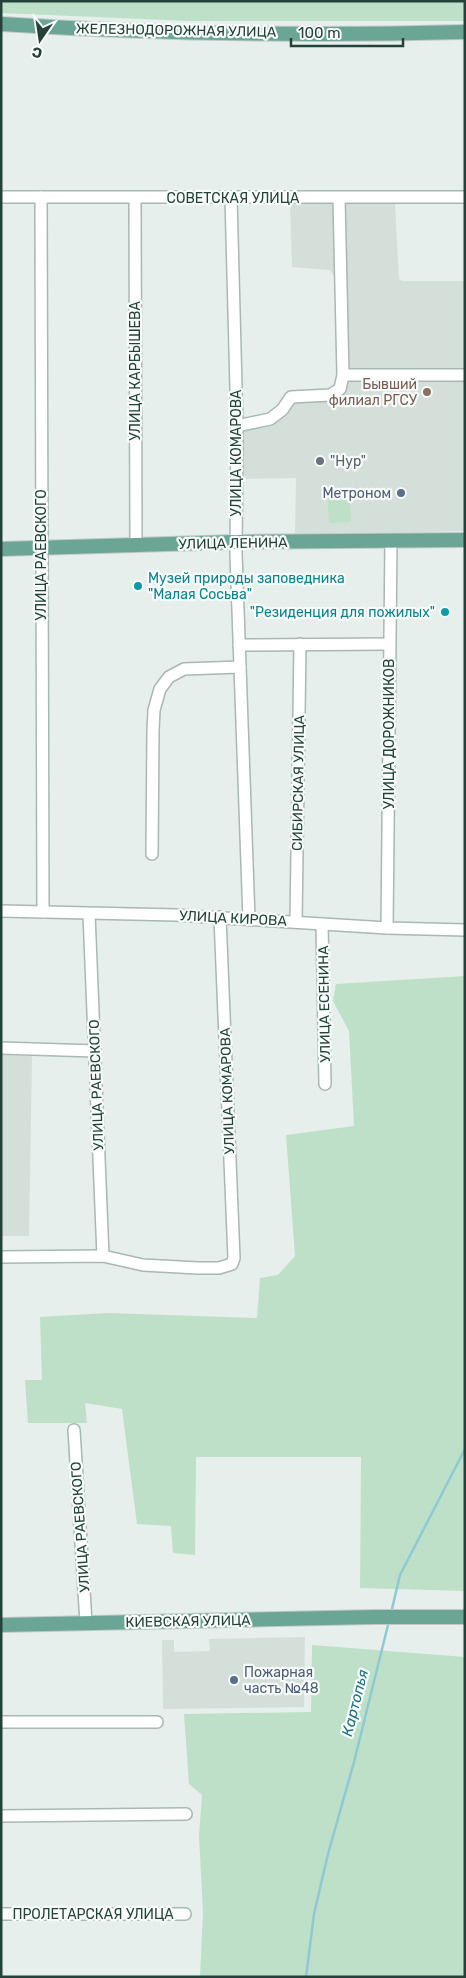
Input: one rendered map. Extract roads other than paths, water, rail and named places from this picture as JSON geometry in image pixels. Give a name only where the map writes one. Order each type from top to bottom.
[{"type":"main road","name":"ЖЕЛЕЗНОДОРОЖНАЯ УЛИЦА","points":[[1,24],[151,32],[465,32]]},
{"type":"main road","name":"ЖЕЛЕЗНОДОРОЖНАЯ УЛИЦА","points":[[412,33],[465,38]]},
{"type":"main road","name":"УЛИЦА ЛЕНИНА","points":[[1,549],[236,542],[465,540]]},
{"type":"main road","name":"КИЕВСКАЯ УЛИЦА","points":[[1,1625],[374,1617],[465,1617]]},
{"type":"street","name":"СОВЕТСКАЯ УЛИЦА","points":[[1,197],[465,197]]},
{"type":"street","name":"УЛИЦА РАЕВСКОГО","points":[[41,197],[43,912]]},
{"type":"street","name":"УЛИЦА КАРБЫШЕВА","points":[[135,198],[136,545]]},
{"type":"street","name":"УЛИЦА КОМАРОВА","points":[[231,198],[237,426],[236,542],[249,919]]},
{"type":"street","points":[[237,426],[270,419],[282,410],[291,397],[330,395],[340,389],[343,375],[340,198]]},
{"type":"street","points":[[343,375],[465,375]]},
{"type":"street","name":"УЛИЦА ДОРОЖНИКОВ","points":[[387,928],[391,540]]},
{"type":"street","name":"СИБИРСКАЯ УЛИЦА","points":[[296,922],[300,644]]},
{"type":"street","points":[[239,645],[389,644]]},
{"type":"street","points":[[152,854],[152,731],[154,710],[160,688],[169,677],[184,669],[240,667]]},
{"type":"street","name":"УЛИЦА КИРОВА","points":[[1,911],[220,917],[387,928],[465,930]]},
{"type":"street","name":"УЛИЦА РАЕВСКОГО","points":[[89,914],[103,1256]]},
{"type":"street","name":"УЛИЦА КОМАРОВА","points":[[103,1256],[143,1265],[170,1267],[220,1268],[232,1264],[234,1258],[220,917]]},
{"type":"street","name":"УЛИЦА ЕСЕНИНА","points":[[322,924],[326,1084]]},
{"type":"street","points":[[1,1048],[95,1051]]},
{"type":"street","points":[[1,1257],[103,1256]]},
{"type":"street","name":"УЛИЦА РАЕВСКОГО","points":[[74,1430],[86,1623]]},
{"type":"street","points":[[1,1722],[157,1722]]},
{"type":"street","points":[[1,1816],[186,1814]]},
{"type":"street","name":"ПРОЛЕТАРСКАЯ УЛИЦА","points":[[1,1914],[185,1914]]},
{"type":"waterway","name":"Картопья","points":[[391,1613],[400,1575],[465,1449]]},
{"type":"waterway","name":"Картопья","points":[[306,1977],[314,1914],[389,1621]]},
{"type":"place","name":"Бывший филиал РГСУ","points":[[427,392]]},
{"type":"place","name":"\"Нур\"","points":[[320,461]]},
{"type":"place","name":"Метроном","points":[[401,493]]},
{"type":"place","name":"Музей природы заповедника \"Малая Сосьва\"","points":[[138,586]]},
{"type":"place","name":"\"Резиденция для пожилых\"","points":[[445,612]]},
{"type":"place","name":"Пожарная часть №48","points":[[234,1680]]}]
